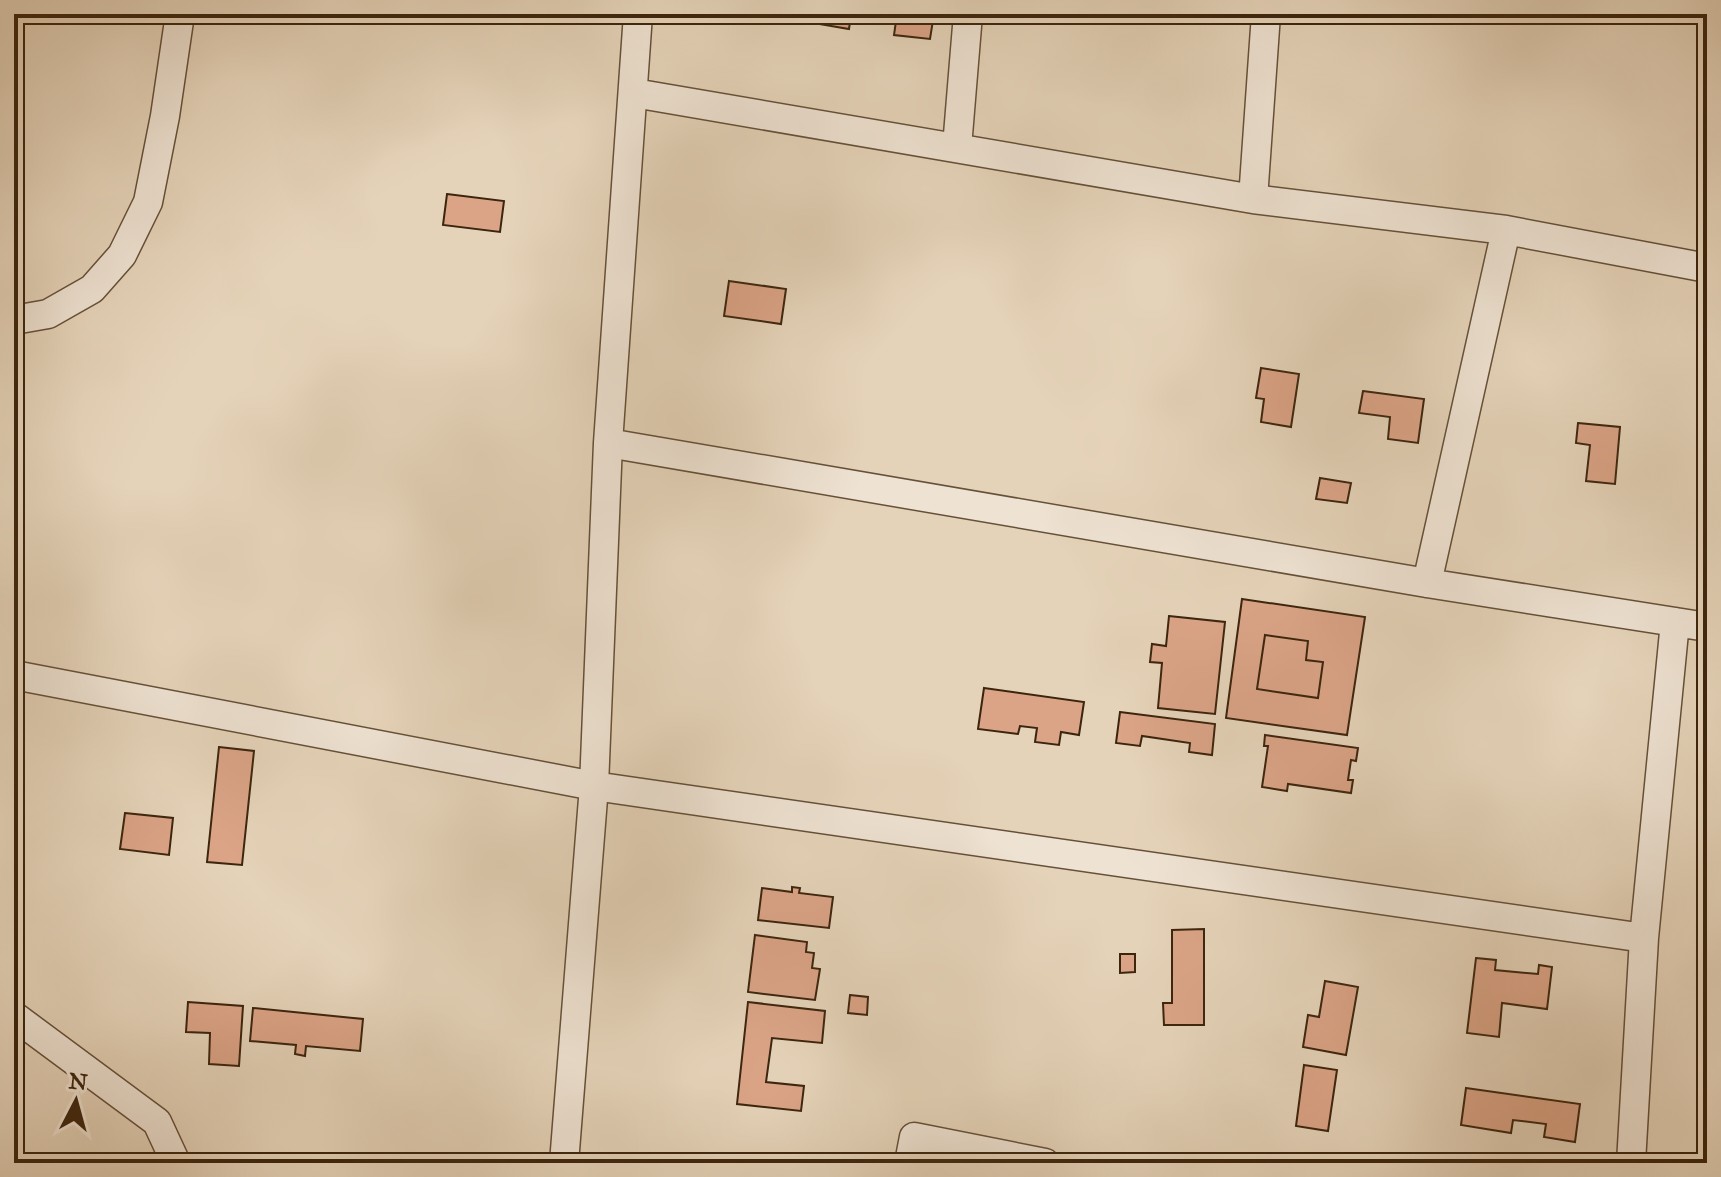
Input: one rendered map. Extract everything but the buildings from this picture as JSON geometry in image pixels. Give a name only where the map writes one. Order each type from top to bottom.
[{"type":"street","points":[[14,320],[48,314],[92,289],[122,255],[148,202],[180,14]]},
{"type":"street","points":[[564,1163],[594,786],[608,443],[638,14]]},
{"type":"street","points":[[957,147],[968,14]]},
{"type":"street","points":[[1253,199],[1266,14]]},
{"type":"street","points":[[634,93],[1253,199],[1506,230],[1707,268]]},
{"type":"street","points":[[1427,583],[1506,230]]},
{"type":"street","points":[[608,443],[1427,583],[1707,627]]},
{"type":"street","points":[[1631,1163],[1644,938],[1675,622]]},
{"type":"street","points":[[14,675],[594,786],[1644,938]]},
{"type":"street","points":[[14,1016],[157,1122],[176,1163]]},
{"type":"street","points":[[909,1163],[914,1137],[1045,1163]]}]
